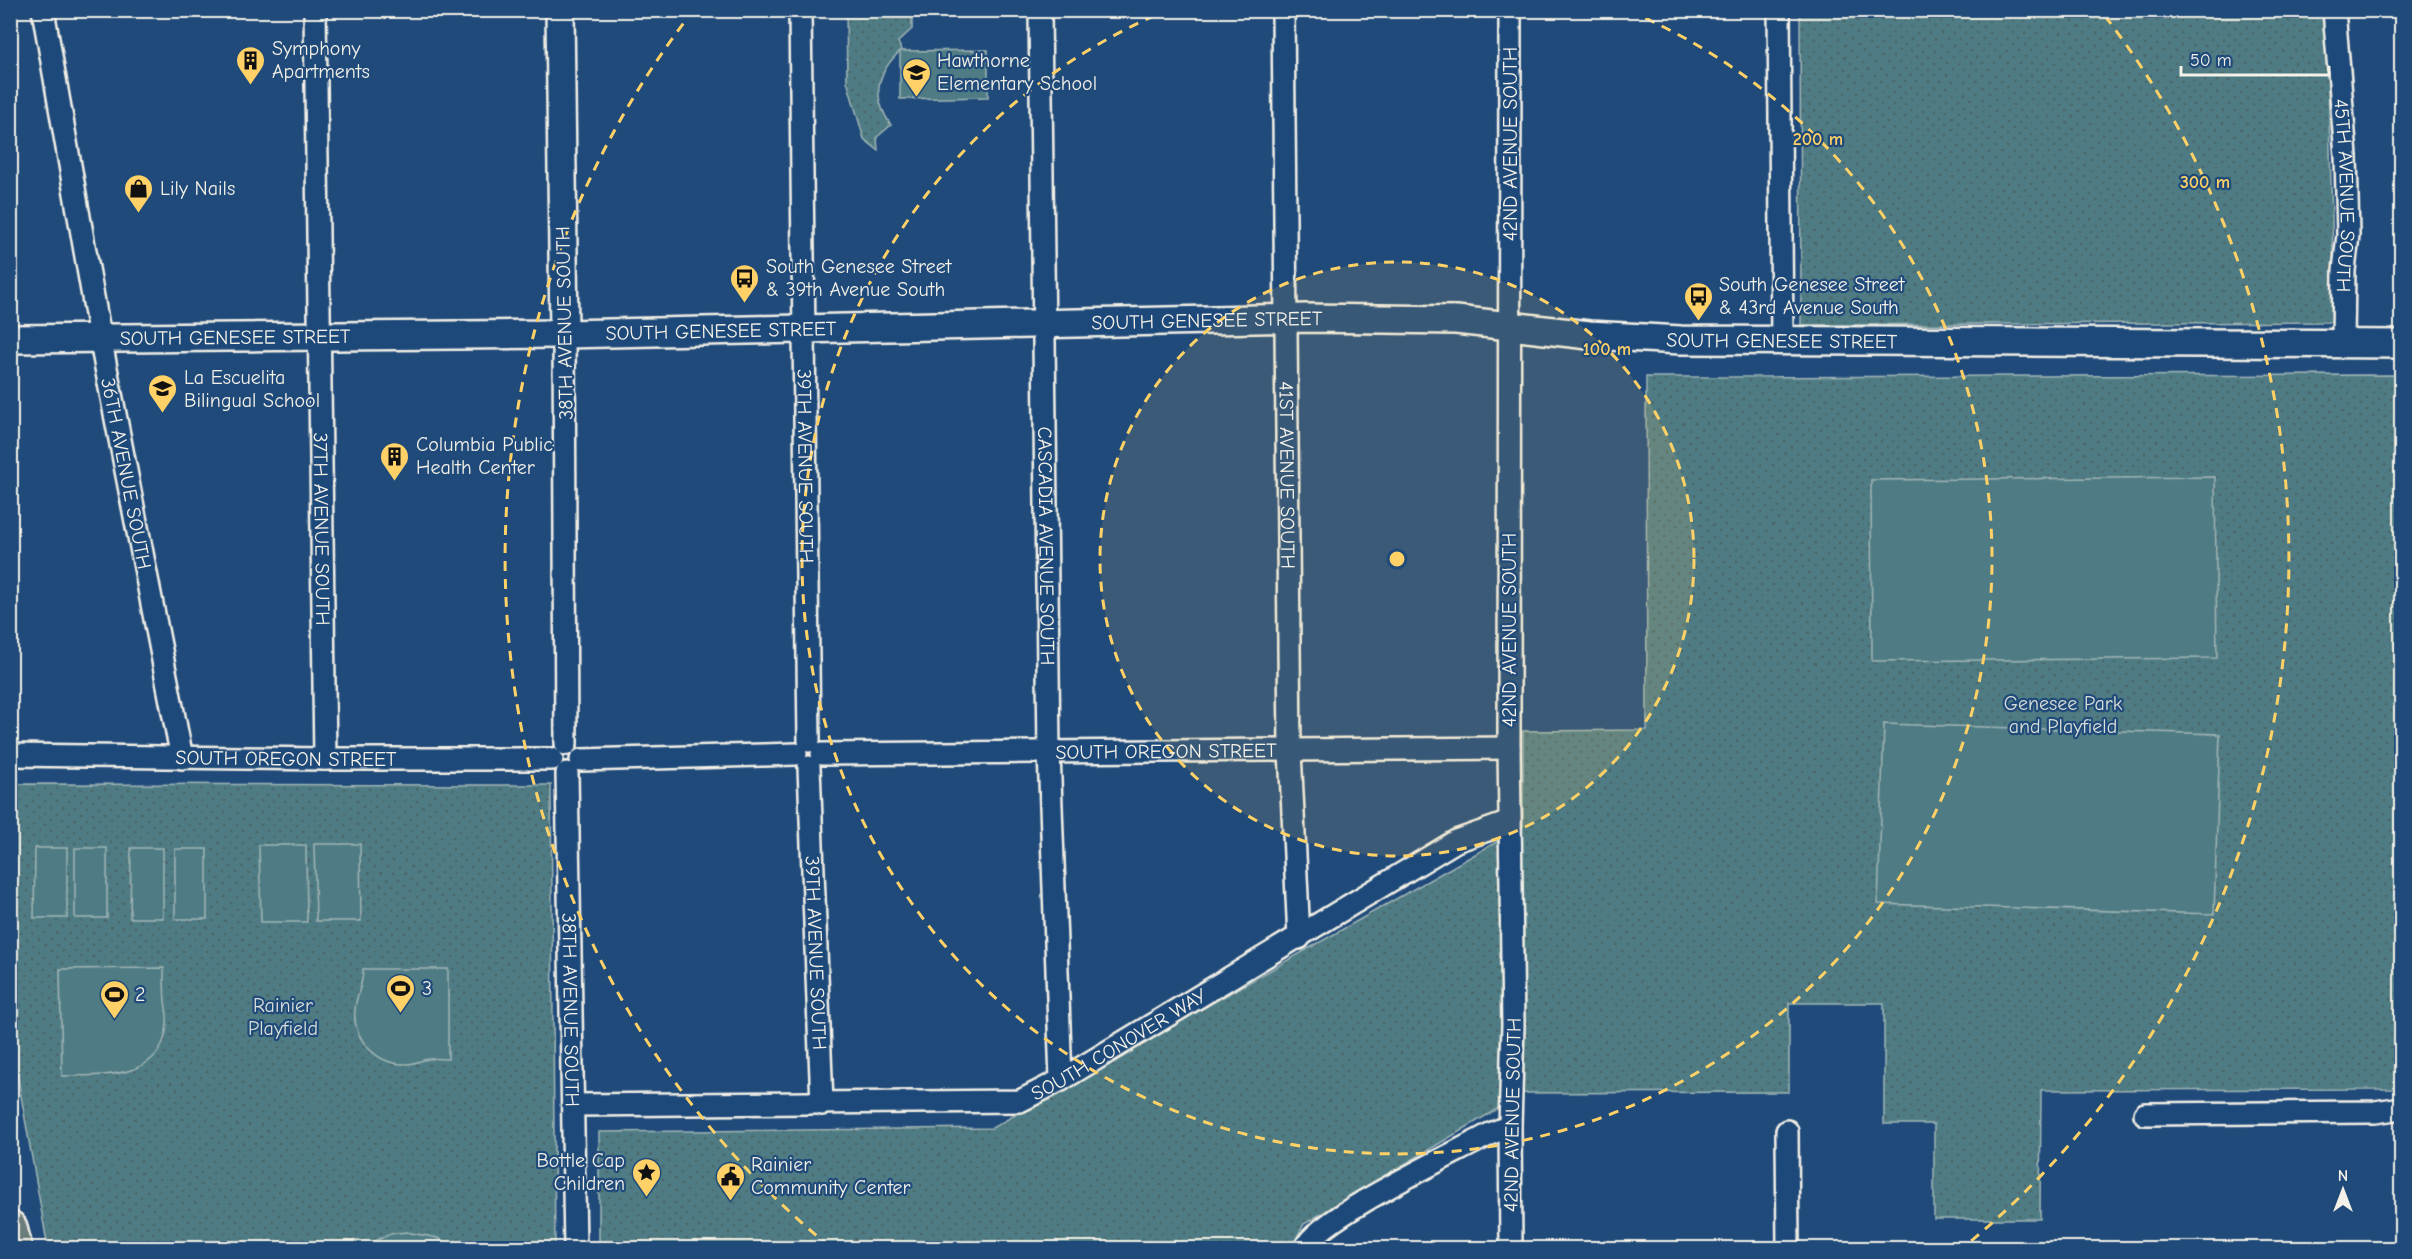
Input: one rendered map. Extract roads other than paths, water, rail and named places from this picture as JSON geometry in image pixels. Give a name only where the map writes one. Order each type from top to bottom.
[{"type":"main road","points":[[10,1228],[15,1248]]},
{"type":"street","name":"36TH AVENUE SOUTH","points":[[43,10],[100,338],[182,758]]},
{"type":"street","name":"37TH AVENUE SOUTH","points":[[315,10],[325,759]]},
{"type":"street","name":"38TH AVENUE SOUTH","points":[[560,10],[567,759],[575,1248]]},
{"type":"street","name":"39TH AVENUE SOUTH","points":[[800,10],[809,754],[822,1104]]},
{"type":"street","name":"CASCADIA AVENUE SOUTH","points":[[1040,10],[1049,752],[1061,1080]]},
{"type":"street","name":"41ST AVENUE SOUTH","points":[[1282,10],[1290,751],[1299,938]]},
{"type":"street","name":"42ND AVENUE SOUTH","points":[[1510,10],[1509,748],[1513,1025],[1510,1126],[1511,1248]]},
{"type":"street","points":[[1779,10],[1782,340]]},
{"type":"street","name":"45TH AVENUE SOUTH","points":[[2334,10],[2346,167],[2348,235],[2344,271],[2343,343]]},
{"type":"street","name":"SOUTH GENESEE STREET","points":[[10,339],[564,334],[1286,318],[1456,320],[1589,335],[1681,340],[2402,344]]},
{"type":"street","name":"SOUTH OREGON STREET","points":[[13,756],[567,759],[809,754],[1509,748]]},
{"type":"street","name":"SOUTH CONOVER WAY","points":[[574,1106],[1020,1101],[1061,1080],[1456,841],[1510,822]]},
{"type":"street","points":[[2145,1114],[2374,1112],[2402,1108]]},
{"type":"street","points":[[1305,1248],[1308,1242],[1336,1217],[1490,1134],[1510,1126]]},
{"type":"street","points":[[1787,1131],[1788,1248]]},
{"type":"place","name":"Symphony Apartments","points":[[251,86]]},
{"type":"place","name":"Hawthorne Elementary School","points":[[916,98]]},
{"type":"place","name":"Lily Nails","points":[[139,214]]},
{"type":"place","name":"South Genesee Street & 39th Avenue South","points":[[745,304]]},
{"type":"place","name":"South Genesee Street & 43rd Avenue South","points":[[1698,322]]},
{"type":"place","name":"La Escuelita Bilingual School","points":[[163,414]]},
{"type":"place","name":"Columbia Public Health Center","points":[[395,482]]},
{"type":"place","name":"3","points":[[401,1014]]},
{"type":"place","name":"2","points":[[114,1020]]},
{"type":"place","name":"Bottle Cap Children","points":[[646,1198]]},
{"type":"place","name":"Rainier Community Center","points":[[730,1202]]},
{"type":"park label","name":"Genesee Park and Playfield","points":[[2063,714]]},
{"type":"park label","name":"Rainier Playfield","points":[[283,1016]]}]
